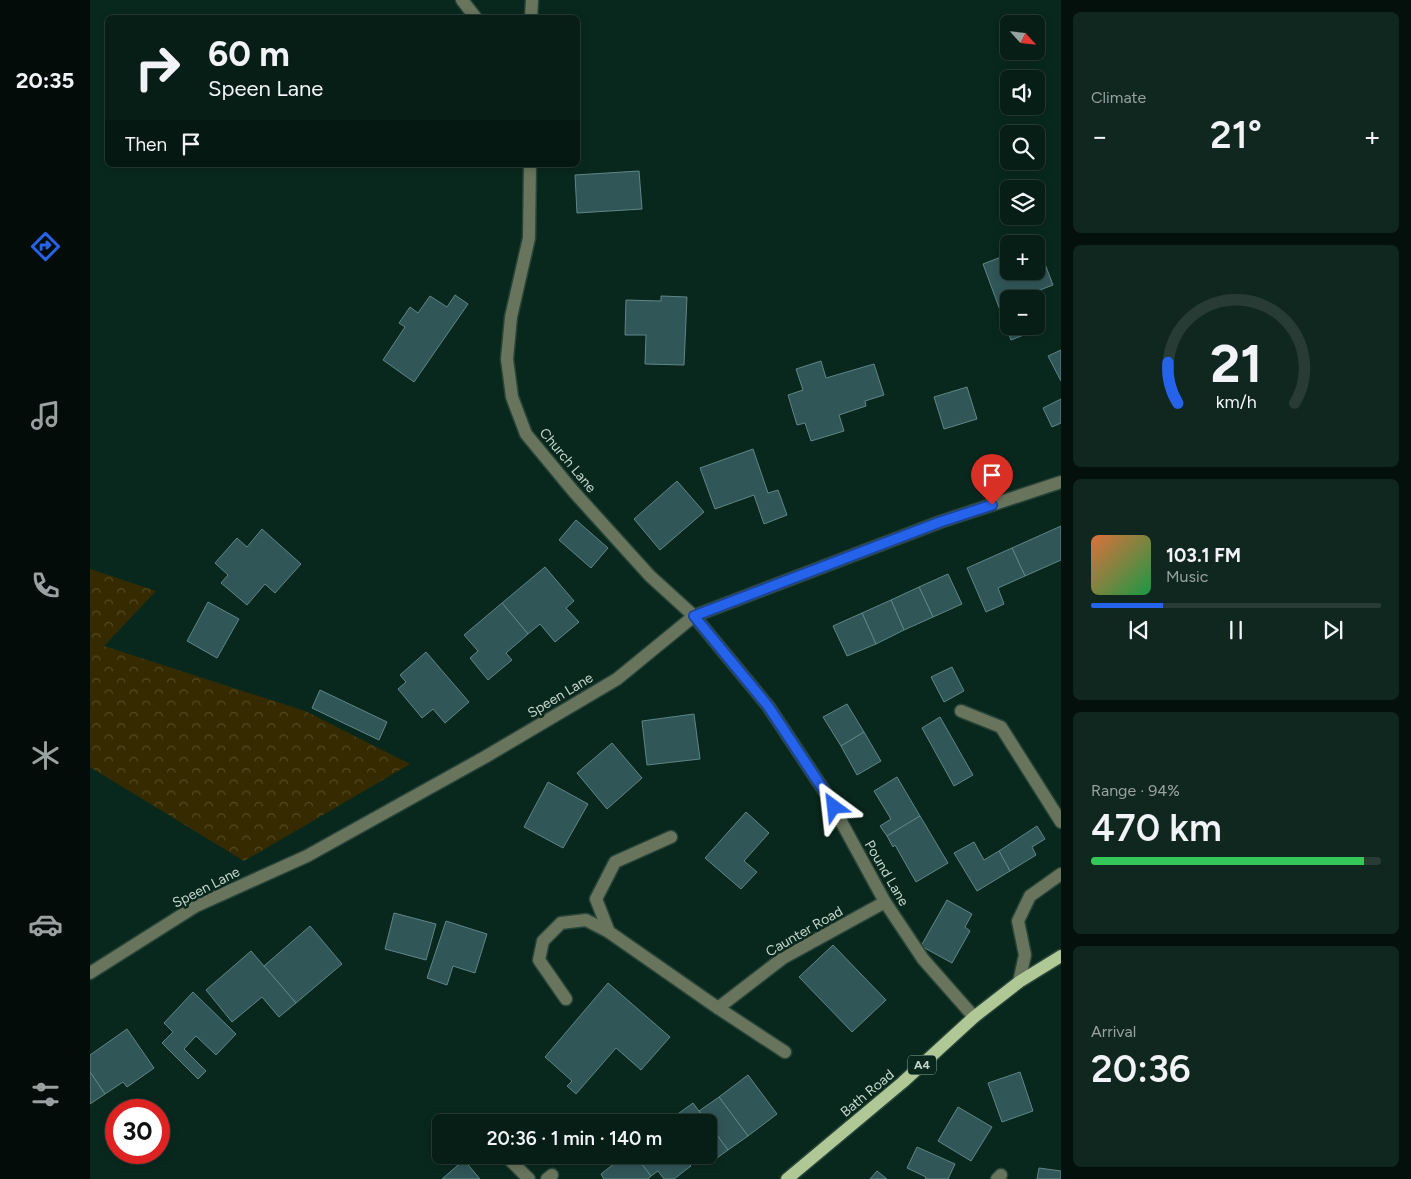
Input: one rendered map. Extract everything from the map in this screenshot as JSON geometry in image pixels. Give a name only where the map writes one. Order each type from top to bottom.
[{"type":"main road","name":"Bath Road","points":[[787,1179],[903,1082],[974,1018],[1019,982],[1061,956]]},
{"type":"street","points":[[462,0],[474,15]]},
{"type":"street","points":[[531,15],[532,0]]},
{"type":"street","name":"Church Lane","points":[[530,167],[529,238],[512,317],[507,359],[512,397],[526,434],[574,492],[650,576],[694,616]]},
{"type":"street","name":"Speen Lane","points":[[90,972],[196,906],[307,856],[493,752],[617,679],[694,616],[940,522],[1061,482]]},
{"type":"street","name":"Pound Lane","points":[[694,616],[768,706],[825,792],[885,902],[923,959],[974,1018]]},
{"type":"street","points":[[961,711],[1002,727],[1061,822]]},
{"type":"street","points":[[610,932],[596,899],[616,862],[672,837]]},
{"type":"street","points":[[1019,982],[1025,955],[1018,921],[1030,896],[1061,874]]},
{"type":"street","name":"Caunter Road","points":[[718,1008],[784,958],[885,902]]},
{"type":"street","points":[[566,999],[539,960],[543,941],[561,923],[586,920],[610,932],[718,1008],[785,1052]]},
{"type":"street","points":[[514,1164],[529,1179]]},
{"type":"green space","points":[[90,569],[156,591],[104,646],[305,711],[410,764],[244,861],[90,767]]},
{"type":"building","points":[[639,171],[642,209],[577,213],[575,175]]},
{"type":"building","points":[[1000,257],[1000,280],[1045,280],[1045,264],[1053,285],[1040,290],[1000,290],[1000,310],[983,264]]},
{"type":"building","points":[[455,295],[468,304],[414,382],[383,360],[405,327],[399,323],[410,307],[418,313],[430,296],[447,307]]},
{"type":"building","points":[[661,296],[687,297],[684,365],[645,364],[646,335],[625,335],[626,300],[661,301]]},
{"type":"building","points":[[1009,335],[1024,335],[1011,340]]},
{"type":"building","points":[[1061,350],[1061,381],[1048,356]]},
{"type":"building","points":[[821,361],[826,378],[874,364],[884,395],[865,401],[866,406],[839,415],[844,431],[811,441],[805,423],[797,425],[788,395],[803,390],[796,369]]},
{"type":"building","points":[[967,387],[977,419],[944,429],[934,397]]},
{"type":"building","points":[[1061,399],[1061,423],[1052,427],[1043,408]]},
{"type":"building","points":[[753,449],[768,493],[778,490],[787,515],[764,524],[754,495],[715,509],[700,468]]},
{"type":"building","points":[[677,481],[704,512],[660,550],[634,519]]},
{"type":"building","points":[[576,520],[608,548],[591,568],[559,540]]},
{"type":"building","points":[[1061,526],[1061,560],[1025,576],[1012,548]]},
{"type":"building","points":[[262,529],[301,564],[275,593],[265,584],[247,605],[221,583],[228,575],[215,563],[237,538],[247,547]]},
{"type":"building","points":[[1012,548],[1025,576],[998,588],[1004,604],[986,612],[967,568]]},
{"type":"building","points":[[545,567],[574,601],[566,608],[579,622],[555,642],[540,624],[528,634],[502,603]]},
{"type":"building","points":[[948,574],[962,604],[933,617],[919,587]]},
{"type":"building","points":[[919,587],[933,617],[904,630],[891,600]]},
{"type":"building","points":[[891,600],[904,630],[876,644],[862,613]]},
{"type":"building","points":[[208,602],[239,619],[217,658],[187,641]]},
{"type":"building","points":[[502,603],[528,634],[506,653],[512,660],[488,680],[470,658],[478,651],[464,635]]},
{"type":"building","points":[[862,613],[876,644],[847,656],[833,626]]},
{"type":"building","points":[[426,652],[469,702],[445,723],[433,709],[422,718],[398,689],[406,682],[400,675]]},
{"type":"building","points":[[952,667],[964,691],[944,702],[931,677]]},
{"type":"building","points":[[320,690],[387,722],[379,740],[312,708]]},
{"type":"building","points":[[847,704],[864,732],[841,746],[823,717]]},
{"type":"building","points":[[694,714],[700,759],[647,765],[642,721]]},
{"type":"building","points":[[940,717],[973,775],[954,786],[922,728]]},
{"type":"building","points":[[864,732],[881,761],[857,775],[841,746]]},
{"type":"building","points":[[612,743],[642,778],[607,809],[577,773]]},
{"type":"building","points":[[897,777],[920,816],[887,836],[880,826],[891,819],[874,791]]},
{"type":"building","points":[[548,782],[588,804],[563,848],[524,827]]},
{"type":"building","points":[[746,812],[769,833],[744,861],[757,872],[741,889],[705,858]]},
{"type":"building","points":[[920,816],[948,863],[916,882],[895,845],[893,847],[887,836]]},
{"type":"building","points":[[1037,826],[1045,839],[1032,847],[1036,855],[1010,871],[999,851]]},
{"type":"building","points":[[974,842],[984,860],[999,851],[1010,871],[977,891],[954,853]]},
{"type":"building","points":[[947,900],[972,914],[965,927],[970,931],[952,963],[921,946]]},
{"type":"building","points":[[394,913],[436,924],[426,960],[385,949]]},
{"type":"building","points":[[446,921],[487,934],[475,973],[453,966],[447,985],[427,978]]},
{"type":"building","points":[[310,926],[342,964],[296,1003],[264,966]]},
{"type":"building","points":[[833,945],[886,1000],[852,1032],[799,977]]},
{"type":"building","points":[[251,951],[296,1003],[279,1017],[262,997],[232,1022],[206,990]]},
{"type":"building","points":[[608,983],[670,1037],[641,1070],[616,1048],[576,1094],[567,1086],[572,1081],[545,1057]]},
{"type":"building","points":[[193,992],[236,1034],[216,1055],[196,1036],[184,1049],[206,1071],[198,1079],[162,1043],[173,1032],[164,1023]]},
{"type":"building","points":[[127,1029],[154,1068],[127,1087],[123,1082],[105,1094],[90,1072],[90,1055]]},
{"type":"building","points":[[90,1072],[105,1094],[90,1104]]},
{"type":"building","points":[[1020,1072],[1033,1111],[1002,1122],[988,1083]]},
{"type":"building","points":[[748,1075],[777,1114],[748,1136],[719,1097]]},
{"type":"building","points":[[719,1097],[748,1136],[728,1150],[717,1135],[717,1114],[701,1114],[699,1111]]},
{"type":"building","points":[[693,1103],[701,1114],[678,1114]]},
{"type":"building","points":[[958,1107],[992,1127],[971,1161],[938,1141]]},
{"type":"building","points":[[717,1135],[728,1150],[717,1158]]},
{"type":"building","points":[[917,1147],[955,1164],[948,1179],[925,1179],[926,1177],[907,1168]]},
{"type":"building","points":[[459,1164],[467,1164],[480,1179],[442,1179]]},
{"type":"building","points":[[614,1164],[642,1164],[651,1176],[648,1179],[604,1179],[601,1174]]},
{"type":"building","points":[[642,1164],[690,1164],[691,1166],[674,1179],[664,1179],[658,1171],[651,1176]]},
{"type":"building","points":[[1039,1168],[1061,1171],[1061,1179],[1037,1179]]},
{"type":"building","points":[[877,1171],[887,1179],[870,1179]]},
{"type":"route","points":[[834,807],[768,706],[694,616],[940,522],[992,505]]}]
